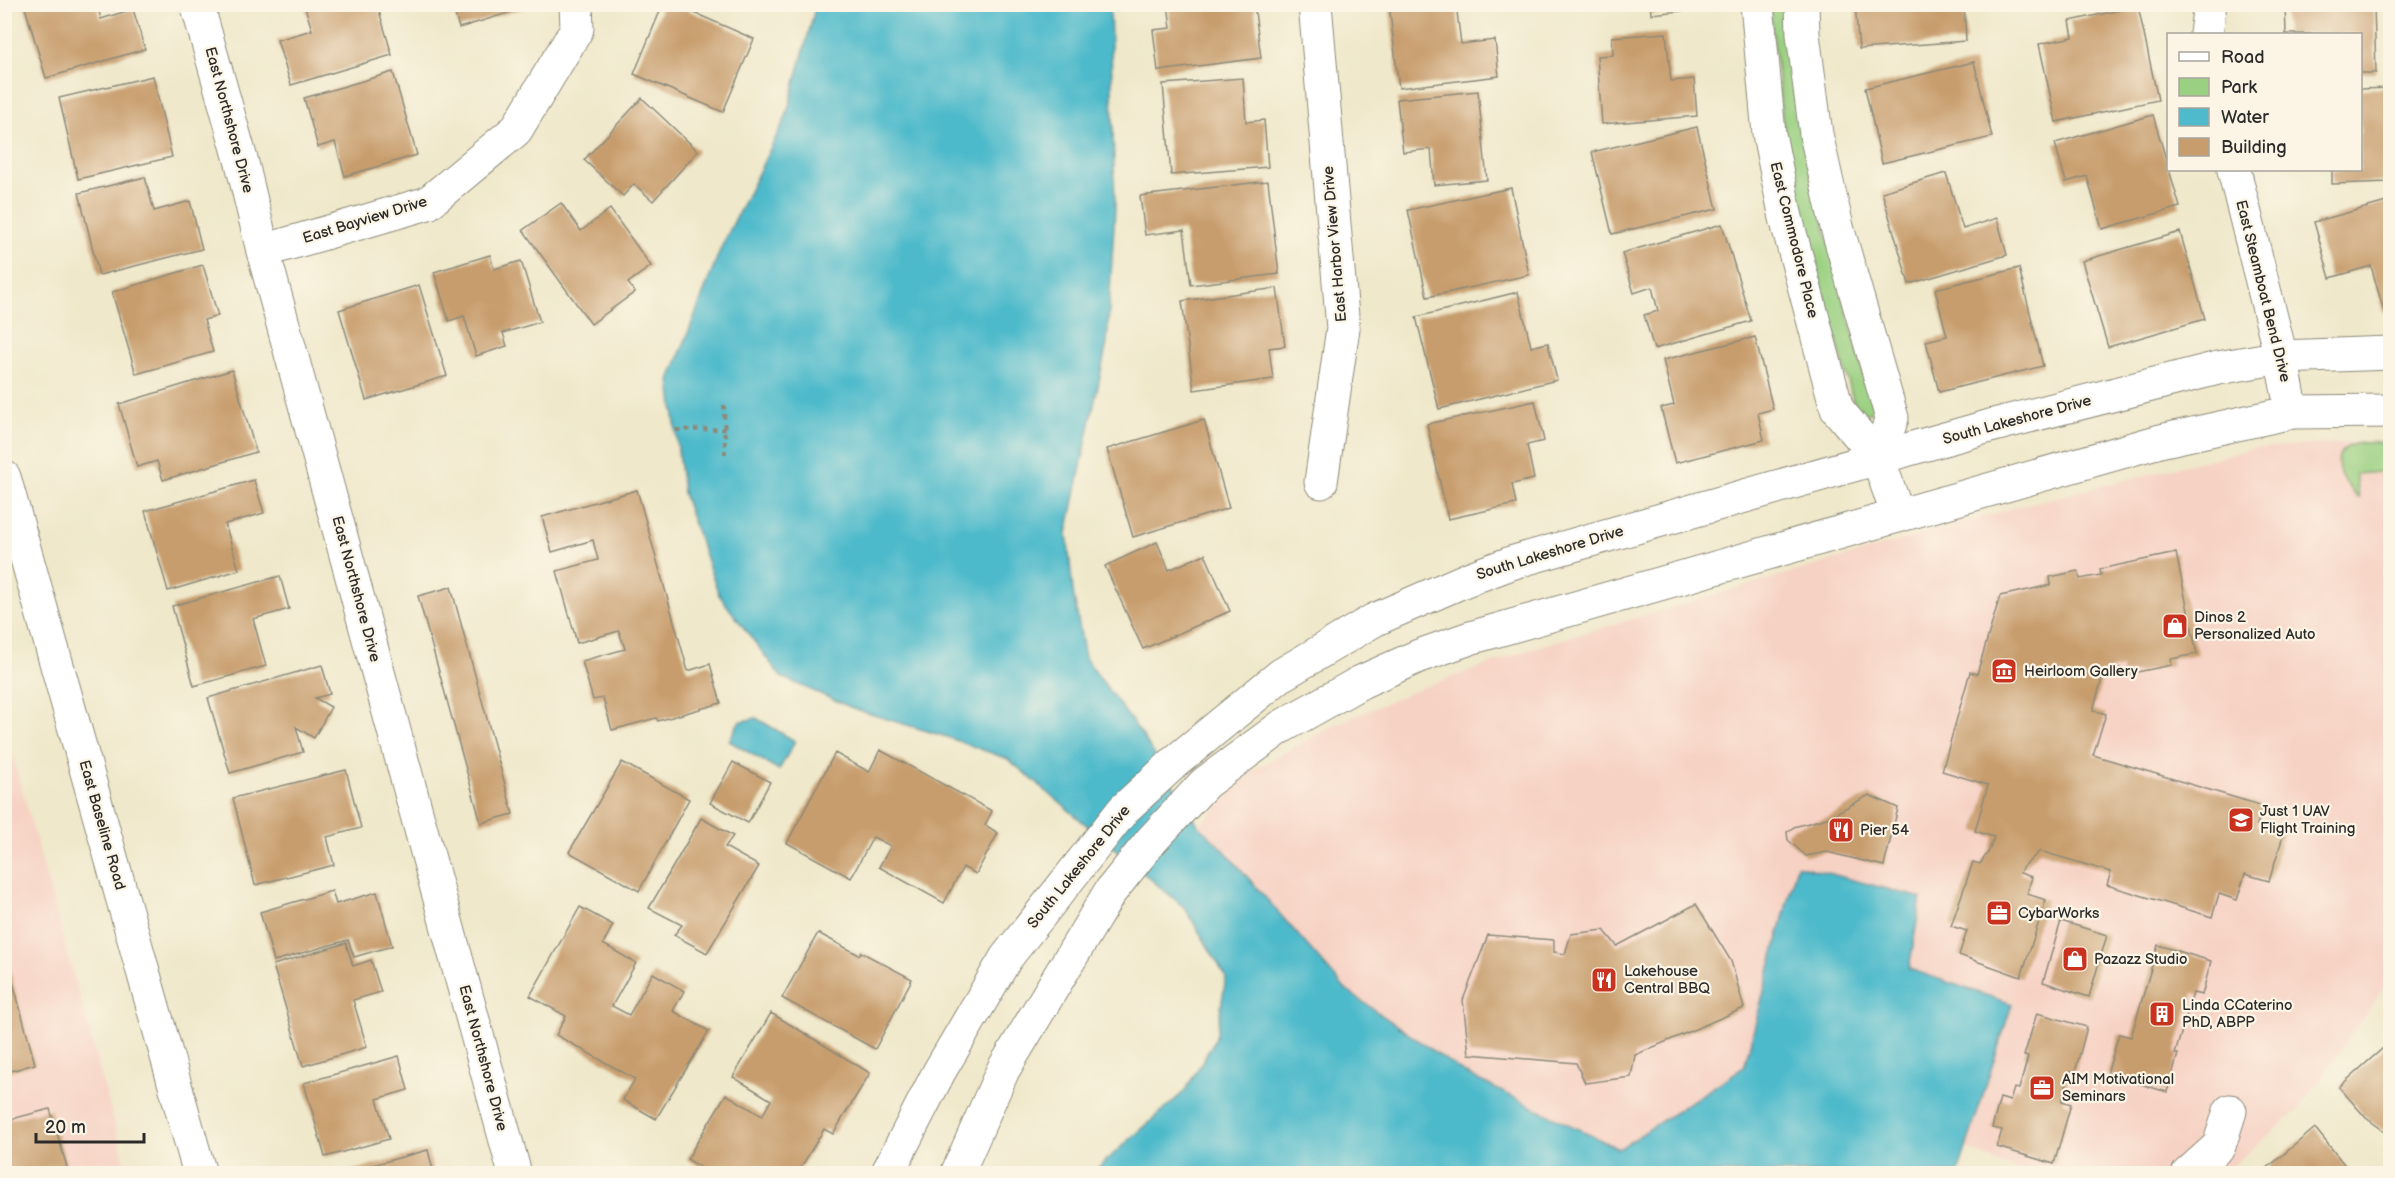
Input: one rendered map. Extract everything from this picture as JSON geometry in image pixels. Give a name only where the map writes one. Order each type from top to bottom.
[{"type":"street","name":"East Northshore Drive","points":[[197,4],[515,1173]]},
{"type":"street","name":"East Bayview Drive","points":[[263,251],[428,203],[516,130],[577,28],[576,4]]},
{"type":"street","name":"East Harbor View Drive","points":[[1315,4],[1343,328],[1321,482]]},
{"type":"street","name":"East Commodore Place","points":[[1757,4],[1769,134],[1785,218],[1810,311],[1837,409],[1878,458],[1898,516]]},
{"type":"street","points":[[1802,4],[1803,34],[1816,134],[1837,227],[1892,418],[1878,458]]},
{"type":"street","points":[[2206,33],[2210,4]]},
{"type":"street","name":"East Steamboat Bend Drive","points":[[2234,171],[2281,357],[2292,412]]},
{"type":"street","name":"South Lakeshore Drive","points":[[887,1173],[939,1072],[1006,958],[1125,809],[1176,761],[1281,675],[1374,620],[1514,562],[1878,458],[2150,384],[2218,368],[2281,357],[2391,353]]},
{"type":"street","points":[[957,1173],[1003,1070],[1110,892],[1151,841],[1205,783],[1281,727],[1361,682],[1419,656],[1525,622],[2160,441],[2292,412],[2391,411]]},
{"type":"street","name":"East Baseline Road","points":[[4,477],[200,1173]]},
{"type":"street","points":[[2188,1173],[2218,1146],[2230,1111]]},
{"type":"path","points":[[724,405],[725,454]]},
{"type":"path","points":[[676,430],[726,429]]},
{"type":"shaded area","points":[[2360,442],[2390,445],[2390,966],[2385,986],[2298,1110],[2224,1173],[2021,1173],[1966,1148],[2012,1004],[1909,969],[1797,865],[1744,1067],[1619,1150],[1466,1074],[1346,990],[1223,849],[1199,826],[1251,771],[1334,725],[1424,687],[1546,644],[2020,506],[2255,448]]},
{"type":"shaded area","points":[[5,728],[128,1173],[5,1173]]},
{"type":"green space","points":[[1770,5],[1786,5],[1791,71],[1801,137],[1872,406],[1872,412],[1861,415],[1856,410],[1796,193],[1782,117]]},
{"type":"green space","points":[[2390,443],[2390,471],[2356,474],[2359,498],[2343,478],[2338,463],[2339,455],[2344,449],[2356,444]]},
{"type":"water","points":[[816,5],[1110,5],[1115,208],[1107,343],[1067,533],[1073,592],[1085,658],[1142,735],[1199,826],[1223,849],[1346,990],[1466,1074],[1619,1149],[1744,1067],[1797,865],[1921,898],[1909,969],[2012,1004],[1958,1173],[1092,1173],[1185,1091],[1216,1038],[1226,977],[1185,908],[1008,759],[944,736],[857,710],[781,677],[719,595],[683,493],[670,380],[720,250],[786,117]]},
{"type":"water","points":[[756,718],[795,741],[779,770],[729,741],[739,722]]},
{"type":"building","points":[[24,4],[97,4],[101,19],[133,9],[145,49],[46,78]]},
{"type":"building","points":[[304,4],[377,4],[392,55],[291,85],[277,40],[312,30]]},
{"type":"building","points":[[452,4],[534,4],[534,5],[459,28]]},
{"type":"building","points":[[663,4],[674,4],[754,39],[723,112],[634,74]]},
{"type":"building","points":[[1168,4],[1254,4],[1261,58],[1158,71],[1153,30],[1171,28]]},
{"type":"building","points":[[1389,4],[1456,4],[1461,44],[1495,40],[1499,76],[1399,88]]},
{"type":"building","points":[[1650,4],[1691,4],[1691,10],[1651,14]]},
{"type":"building","points":[[1855,4],[1964,4],[1966,41],[1859,49]]},
{"type":"building","points":[[2285,4],[2374,4],[2376,73],[2362,73],[2362,33],[2286,33]]},
{"type":"building","points":[[2138,6],[2158,100],[2056,122],[2039,44],[2073,37],[2070,21]]},
{"type":"building","points":[[1666,33],[1671,81],[1694,79],[1697,116],[1602,124],[1597,56],[1613,55],[1612,37]]},
{"type":"building","points":[[1974,62],[1992,137],[1882,163],[1865,88]]},
{"type":"building","points":[[393,72],[417,155],[345,176],[335,142],[318,147],[304,98]]},
{"type":"building","points":[[153,76],[172,157],[78,179],[59,98]]},
{"type":"building","points":[[1243,78],[1246,122],[1264,120],[1268,167],[1171,175],[1163,84]]},
{"type":"building","points":[[2390,88],[2390,182],[2332,184],[2332,171],[2362,171],[2362,89]]},
{"type":"building","points":[[1478,91],[1487,180],[1434,185],[1431,149],[1403,152],[1397,99]]},
{"type":"building","points":[[642,98],[698,151],[653,201],[634,184],[623,196],[584,160]]},
{"type":"building","points":[[2153,115],[2167,163],[2167,171],[2169,171],[2180,207],[2102,229],[2087,176],[2066,182],[2055,143]]},
{"type":"building","points":[[1697,127],[1717,209],[1612,234],[1592,152]]},
{"type":"building","points":[[1946,173],[1963,229],[1997,218],[2007,255],[1909,284],[1882,192]]},
{"type":"building","points":[[145,177],[154,211],[190,201],[202,249],[99,275],[79,193]]},
{"type":"building","points":[[1268,181],[1279,274],[1191,285],[1184,230],[1145,235],[1140,196]]},
{"type":"building","points":[[1511,188],[1529,275],[1427,297],[1408,210]]},
{"type":"building","points":[[2390,201],[2390,310],[2384,312],[2371,266],[2330,278],[2314,222]]},
{"type":"building","points":[[561,203],[581,231],[610,209],[651,266],[628,283],[635,292],[591,324],[523,230]]},
{"type":"building","points":[[1722,224],[1751,321],[1654,349],[1644,315],[1658,311],[1652,287],[1634,293],[1622,253]]},
{"type":"building","points":[[2180,232],[2205,319],[2108,347],[2082,261]]},
{"type":"building","points":[[490,255],[494,269],[521,261],[540,322],[503,333],[507,346],[476,356],[464,316],[449,321],[434,272]]},
{"type":"building","points":[[203,265],[218,316],[204,320],[213,352],[136,374],[112,292]]},
{"type":"building","points":[[2019,268],[2043,366],[1939,392],[1926,341],[1947,336],[1935,289]]},
{"type":"building","points":[[419,285],[447,376],[366,400],[339,310]]},
{"type":"building","points":[[1277,288],[1285,346],[1269,348],[1273,379],[1194,390],[1182,301]]},
{"type":"building","points":[[1518,292],[1531,347],[1548,343],[1557,380],[1439,409],[1416,317]]},
{"type":"building","points":[[1755,337],[1773,409],[1758,413],[1764,440],[1675,463],[1661,408],[1674,405],[1663,360]]},
{"type":"building","points":[[232,370],[256,452],[163,480],[157,461],[137,467],[119,404]]},
{"type":"building","points":[[1535,401],[1544,441],[1527,445],[1534,479],[1512,484],[1516,504],[1448,519],[1427,424]]},
{"type":"building","points":[[1204,420],[1229,508],[1133,537],[1107,449]]},
{"type":"building","points":[[254,480],[264,513],[225,524],[239,570],[168,591],[145,511]]},
{"type":"building","points":[[637,490],[688,671],[710,664],[721,703],[658,721],[656,718],[612,730],[603,698],[593,700],[582,661],[625,649],[619,631],[577,643],[557,571],[598,560],[593,540],[552,552],[542,517]]},
{"type":"building","points":[[1157,542],[1169,570],[1205,554],[1230,611],[1143,649],[1105,566]]},
{"type":"building","points":[[2176,553],[2197,654],[2171,659],[2172,665],[2122,675],[2121,668],[2104,672],[2093,710],[2106,714],[2093,755],[2263,806],[2257,825],[2284,833],[2269,881],[2245,874],[2237,900],[2219,894],[2212,917],[2107,885],[2111,872],[2040,851],[2022,868],[2020,873],[2032,877],[2027,894],[2046,900],[2021,977],[1959,955],[1967,931],[1951,926],[1973,862],[1980,864],[1989,851],[1994,837],[1975,831],[1988,785],[1942,771],[1970,672],[1977,674],[2000,596],[2051,585],[2050,577],[2078,571],[2080,579],[2101,575],[2100,569]]},
{"type":"building","points":[[280,576],[289,609],[253,619],[266,666],[194,686],[172,606]]},
{"type":"building","points":[[451,587],[513,814],[481,823],[418,596]]},
{"type":"building","points":[[322,665],[330,694],[315,698],[331,707],[314,738],[296,727],[303,752],[230,773],[208,698]]},
{"type":"building","points":[[880,750],[992,811],[985,825],[998,833],[976,874],[963,867],[944,903],[879,867],[891,846],[873,837],[851,878],[787,843],[835,753],[869,772]]},
{"type":"building","points":[[622,762],[689,799],[639,891],[569,852]]},
{"type":"building","points":[[733,762],[770,782],[748,823],[710,803]]},
{"type":"building","points":[[346,770],[361,828],[327,837],[334,865],[255,885],[233,798]]},
{"type":"building","name":"Pier 54","points":[[1869,795],[1898,808],[1884,866],[1827,852],[1806,856],[1788,840],[1787,832],[1794,827],[1827,818]]},
{"type":"building","points":[[701,818],[733,836],[725,847],[759,866],[707,953],[674,935],[682,925],[649,908]]},
{"type":"building","points":[[332,891],[336,904],[377,892],[392,946],[354,957],[348,940],[274,961],[260,912]]},
{"type":"building","name":"Lakehouse Central BBQ","points":[[1696,904],[1731,961],[1744,1008],[1635,1055],[1631,1077],[1585,1083],[1576,1063],[1469,1054],[1463,1000],[1488,935],[1554,940],[1554,952],[1565,954],[1571,934],[1604,930],[1617,946]]},
{"type":"building","points":[[580,907],[613,925],[603,944],[636,963],[612,1006],[629,1015],[653,973],[684,991],[673,1011],[709,1031],[656,1119],[623,1100],[635,1079],[556,1035],[566,1016],[530,996]]},
{"type":"building","name":"Pazazz Studio","points":[[2061,921],[2107,935],[2089,997],[2043,982]]},
{"type":"building","points":[[818,933],[859,955],[861,952],[912,979],[875,1049],[782,998]]},
{"type":"building","points":[[346,943],[353,966],[371,960],[381,992],[353,1000],[367,1047],[303,1066],[273,965]]},
{"type":"building","name":"Linda CCaterino PhD, ABPP","points":[[2158,945],[2211,961],[2202,995],[2193,993],[2175,1054],[2178,1054],[2167,1092],[2107,1074],[2119,1034],[2131,1037]]},
{"type":"building","points":[[10,971],[35,1064],[4,1073],[4,973]]},
{"type":"building","points":[[771,1013],[870,1073],[833,1134],[824,1129],[797,1174],[711,1174],[687,1159],[726,1094],[762,1116],[771,1100],[733,1077]]},
{"type":"building","name":"AIM Motivational Seminars","points":[[2037,1013],[2087,1027],[2075,1072],[2070,1071],[2062,1101],[2071,1104],[2054,1164],[1997,1147],[2002,1130],[1992,1128],[2000,1098],[2010,1101],[2014,1088],[2019,1089],[2028,1057],[2024,1056]]},
{"type":"building","points":[[2390,1042],[2390,1135],[2366,1118],[2339,1087]]},
{"type":"building","points":[[399,1056],[408,1090],[377,1099],[389,1139],[325,1157],[304,1083]]},
{"type":"building","points":[[50,1109],[69,1174],[4,1174],[4,1121]]},
{"type":"building","points":[[2315,1128],[2352,1174],[2260,1174]]},
{"type":"building","points":[[428,1150],[434,1174],[343,1174],[343,1173]]},
{"type":"place","name":"Dinos 2 Personalized Auto","points":[[2175,626]]},
{"type":"place","name":"Heirloom Gallery","points":[[2004,671]]},
{"type":"place","name":"Just 1 UAV Flight Training","points":[[2241,820]]},
{"type":"place","name":"Pier 54","points":[[1841,830]]},
{"type":"place","name":"CybarWorks","points":[[1999,913]]},
{"type":"place","name":"Pazazz Studio","points":[[2075,959]]},
{"type":"place","name":"Lakehouse Central BBQ","points":[[1604,980]]},
{"type":"place","name":"Linda CCaterino PhD, ABPP","points":[[2162,1014]]},
{"type":"place","name":"AIM Motivational Seminars","points":[[2042,1088]]}]
